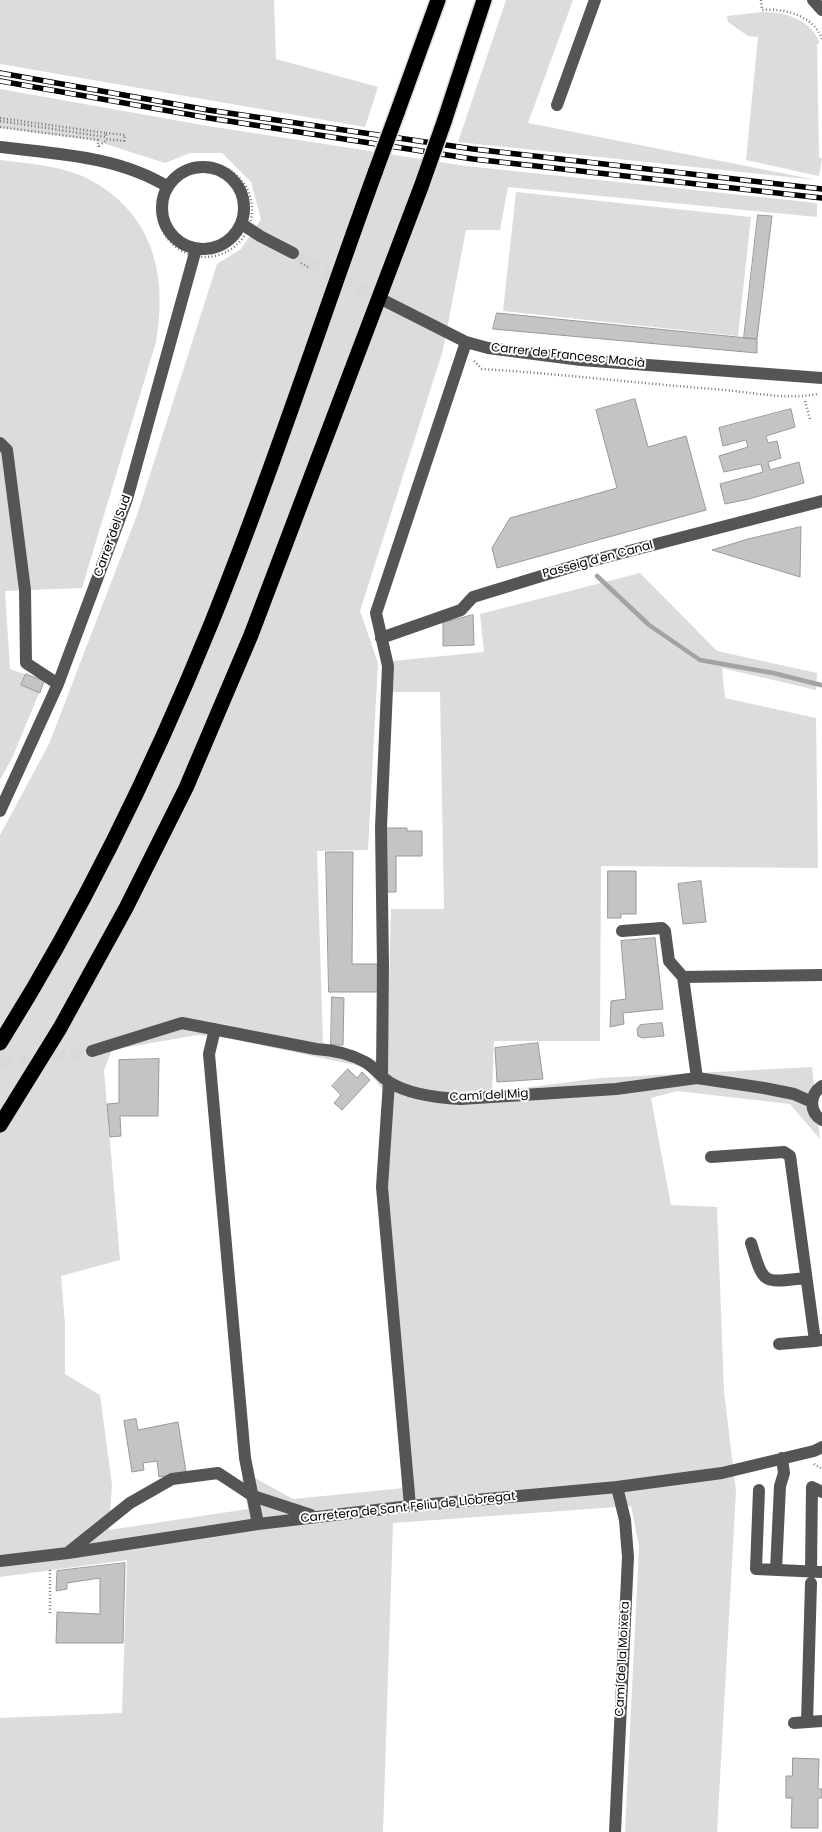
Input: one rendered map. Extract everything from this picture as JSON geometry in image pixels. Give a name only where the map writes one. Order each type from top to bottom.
[{"type":"highway","points":[[0,1043],[35,987],[81,904],[135,798],[210,625],[253,512],[438,0]]},
{"type":"highway","points":[[0,1125],[73,1004],[126,908],[186,788],[251,635],[444,122],[484,0]]},
{"type":"street","points":[[557,105],[595,0]]},
{"type":"street","points":[[813,0],[822,10]]},
{"type":"street","points":[[0,146],[94,159],[146,175],[168,187]]},
{"type":"street","points":[[211,167],[223,171],[234,180],[243,195],[245,210],[244,230],[213,249],[196,249],[180,243],[166,227],[162,216],[162,200],[168,187],[179,175],[188,170],[211,167]]},
{"type":"street","points":[[244,230],[293,253]]},
{"type":"street","name":"Carrer del Sud","points":[[0,811],[58,684],[127,500],[196,249]]},
{"type":"street","name":"Carrer de Francesc Macià","points":[[385,301],[466,342],[488,348],[581,360],[821,378]]},
{"type":"street","points":[[410,1506],[382,1187],[385,1079],[381,827],[388,666],[376,614],[466,342]]},
{"type":"street","points":[[0,443],[7,450],[24,580],[26,663],[58,684]]},
{"type":"street","name":"Passeig d'en Canal","points":[[381,638],[461,610],[473,597],[587,562],[822,501]]},
{"type":"street","points":[[622,931],[662,928],[665,931],[668,961],[683,977],[697,1078]]},
{"type":"street","points":[[683,977],[822,975]]},
{"type":"street","name":"Camí del Mig","points":[[92,1051],[182,1023],[316,1049],[332,1050],[366,1062],[385,1079],[402,1088],[441,1098],[461,1099],[616,1089],[697,1078],[794,1094],[812,1102]]},
{"type":"street","points":[[215,1029],[209,1054],[244,1449],[258,1524]]},
{"type":"street","points":[[822,1086],[814,1094],[812,1102],[815,1114],[822,1120]]},
{"type":"street","points":[[710,1157],[784,1152],[790,1156],[805,1278],[818,1341],[779,1344]]},
{"type":"street","points":[[751,1244],[760,1272],[766,1278],[774,1281],[805,1278]]},
{"type":"street","name":"Carretera de Sant Feliu de Llobregat","points":[[0,1561],[316,1517],[410,1506],[617,1488],[722,1473],[782,1458],[818,1454]]},
{"type":"street","points":[[776,1570],[780,1486],[784,1473],[782,1458]]},
{"type":"street","points":[[68,1553],[94,1534],[130,1503],[172,1479],[218,1473],[253,1496],[316,1517]]},
{"type":"street","points":[[807,1722],[815,1575],[812,1487],[822,1492]]},
{"type":"street","name":"Camí de la Moixeta","points":[[615,1832],[628,1557],[625,1520],[617,1488]]},
{"type":"street","points":[[759,1490],[756,1570],[776,1570],[815,1575]]},
{"type":"street","points":[[794,1723],[822,1722]]},
{"type":"path","points":[[761,0],[762,10],[783,10],[799,16],[817,28],[822,39]]},
{"type":"path","points":[[0,120],[125,135],[124,141],[106,139],[105,141]]},
{"type":"path","points":[[0,126],[98,140],[98,147]]},
{"type":"path","points":[[174,174],[193,164],[203,163],[218,165],[232,172],[243,183],[250,196],[251,217],[244,230]]},
{"type":"path","name":"Carrer de Francesc Macià","points":[[482,369],[784,396],[817,394],[821,378]]},
{"type":"path","points":[[805,401],[810,419]]},
{"type":"path","points":[[818,1454],[822,1468]]},
{"type":"path","points":[[50,1555],[50,1613]]},
{"type":"shaded area","points":[[0,0],[274,0],[276,59],[378,87],[365,127],[0,64]]},
{"type":"shaded area","points":[[506,0],[573,0],[528,123],[817,180],[458,142]]},
{"type":"shaded area","points":[[772,12],[797,19],[811,28],[820,43],[817,44],[819,157],[822,159],[819,176],[746,160],[758,37],[748,36],[728,22],[727,16]]},
{"type":"shaded area","points":[[0,89],[208,126],[466,166],[817,203],[817,217],[508,187],[500,230],[466,230],[443,350],[360,611],[378,663],[368,850],[317,851],[323,1043],[387,1064],[391,909],[444,909],[440,692],[393,692],[392,661],[484,652],[480,614],[640,573],[717,651],[817,673],[816,690],[722,668],[725,698],[816,718],[818,868],[601,866],[600,1041],[494,1041],[492,1092],[600,1078],[812,1067],[820,1139],[790,1104],[677,1091],[651,1098],[671,1205],[717,1207],[724,1391],[736,1491],[717,1832],[625,1832],[639,1546],[631,1506],[393,1523],[383,1832],[0,1832],[0,1718],[122,1713],[127,1560],[0,1577],[0,835],[49,744],[137,515],[217,264],[241,249],[261,219],[251,182],[222,153],[190,153],[165,163],[93,140],[0,128]],"holes":[[[197,1035],[222,1037],[365,1067],[384,1091],[379,1181],[405,1488],[293,1499],[253,1477],[242,1479],[248,1509],[109,1530],[112,1485],[100,1395],[65,1374],[65,1324],[61,1276],[120,1260],[104,1070],[112,1050]]]},
{"type":"shaded area","points":[[0,160],[51,167],[76,174],[99,185],[118,200],[134,216],[145,234],[153,254],[158,275],[160,297],[156,342],[82,588],[5,591],[10,669],[44,681],[13,756],[0,780]]},
{"type":"shaded area","points":[[516,192],[751,217],[738,336],[503,311]]},
{"type":"building","points":[[758,215],[772,216],[757,339],[744,338]]},
{"type":"building","points":[[497,313],[757,339],[757,353],[493,329]]},
{"type":"building","points":[[635,399],[648,447],[686,436],[706,510],[497,568],[492,548],[510,518],[617,488],[596,410]]},
{"type":"building","points":[[791,409],[795,427],[766,436],[768,443],[777,441],[781,458],[768,462],[770,470],[799,462],[804,483],[725,504],[720,484],[763,472],[761,464],[724,472],[719,456],[748,447],[746,440],[723,446],[719,428]]},
{"type":"building","points":[[801,527],[800,577],[712,550],[748,539]]},
{"type":"building","points":[[473,615],[474,645],[443,646],[443,623]]},
{"type":"building","points":[[26,674],[44,681],[40,693],[21,685]]},
{"type":"building","points":[[385,828],[407,828],[407,831],[422,831],[422,856],[396,856],[396,892],[386,892]]},
{"type":"building","points":[[326,852],[353,852],[352,964],[377,964],[378,992],[329,992]]},
{"type":"building","points":[[608,871],[636,871],[636,914],[621,914],[621,918],[608,918]]},
{"type":"building","points":[[701,881],[706,922],[683,924],[678,884]]},
{"type":"building","points":[[655,938],[663,1009],[623,1013],[624,1024],[610,1027],[611,1001],[626,999],[621,941]]},
{"type":"building","points":[[332,997],[344,998],[343,1045],[331,1045]]},
{"type":"building","points":[[662,1023],[664,1036],[642,1038],[638,1036],[637,1029],[640,1025]]},
{"type":"building","points":[[538,1043],[543,1079],[497,1082],[495,1048]]},
{"type":"building","points":[[159,1059],[158,1116],[120,1116],[121,1136],[110,1137],[107,1104],[119,1103],[119,1060]]},
{"type":"building","points":[[348,1069],[357,1078],[362,1072],[370,1080],[342,1110],[334,1103],[341,1095],[332,1086]]},
{"type":"building","points":[[136,1419],[138,1430],[178,1422],[186,1472],[159,1477],[157,1461],[143,1463],[144,1470],[132,1472],[124,1421]]},
{"type":"building","points":[[125,1563],[123,1643],[56,1643],[57,1612],[100,1614],[100,1578],[67,1583],[67,1589],[56,1591],[57,1571]]},
{"type":"building","points":[[793,1758],[819,1759],[818,1789],[822,1789],[822,1798],[818,1798],[818,1828],[791,1828],[792,1798],[786,1798],[786,1776],[792,1776]]},
{"type":"waterway","points":[[597,576],[649,625],[700,660],[773,673],[821,685]]},
{"type":"tunnel","points":[[293,253],[385,301]]},
{"type":"tunnel","points":[[0,1063],[92,1051]]},
{"type":"railway","points":[[0,73],[208,110],[473,149],[822,189]]},
{"type":"railway","points":[[0,81],[209,118],[473,159],[822,198]]}]
